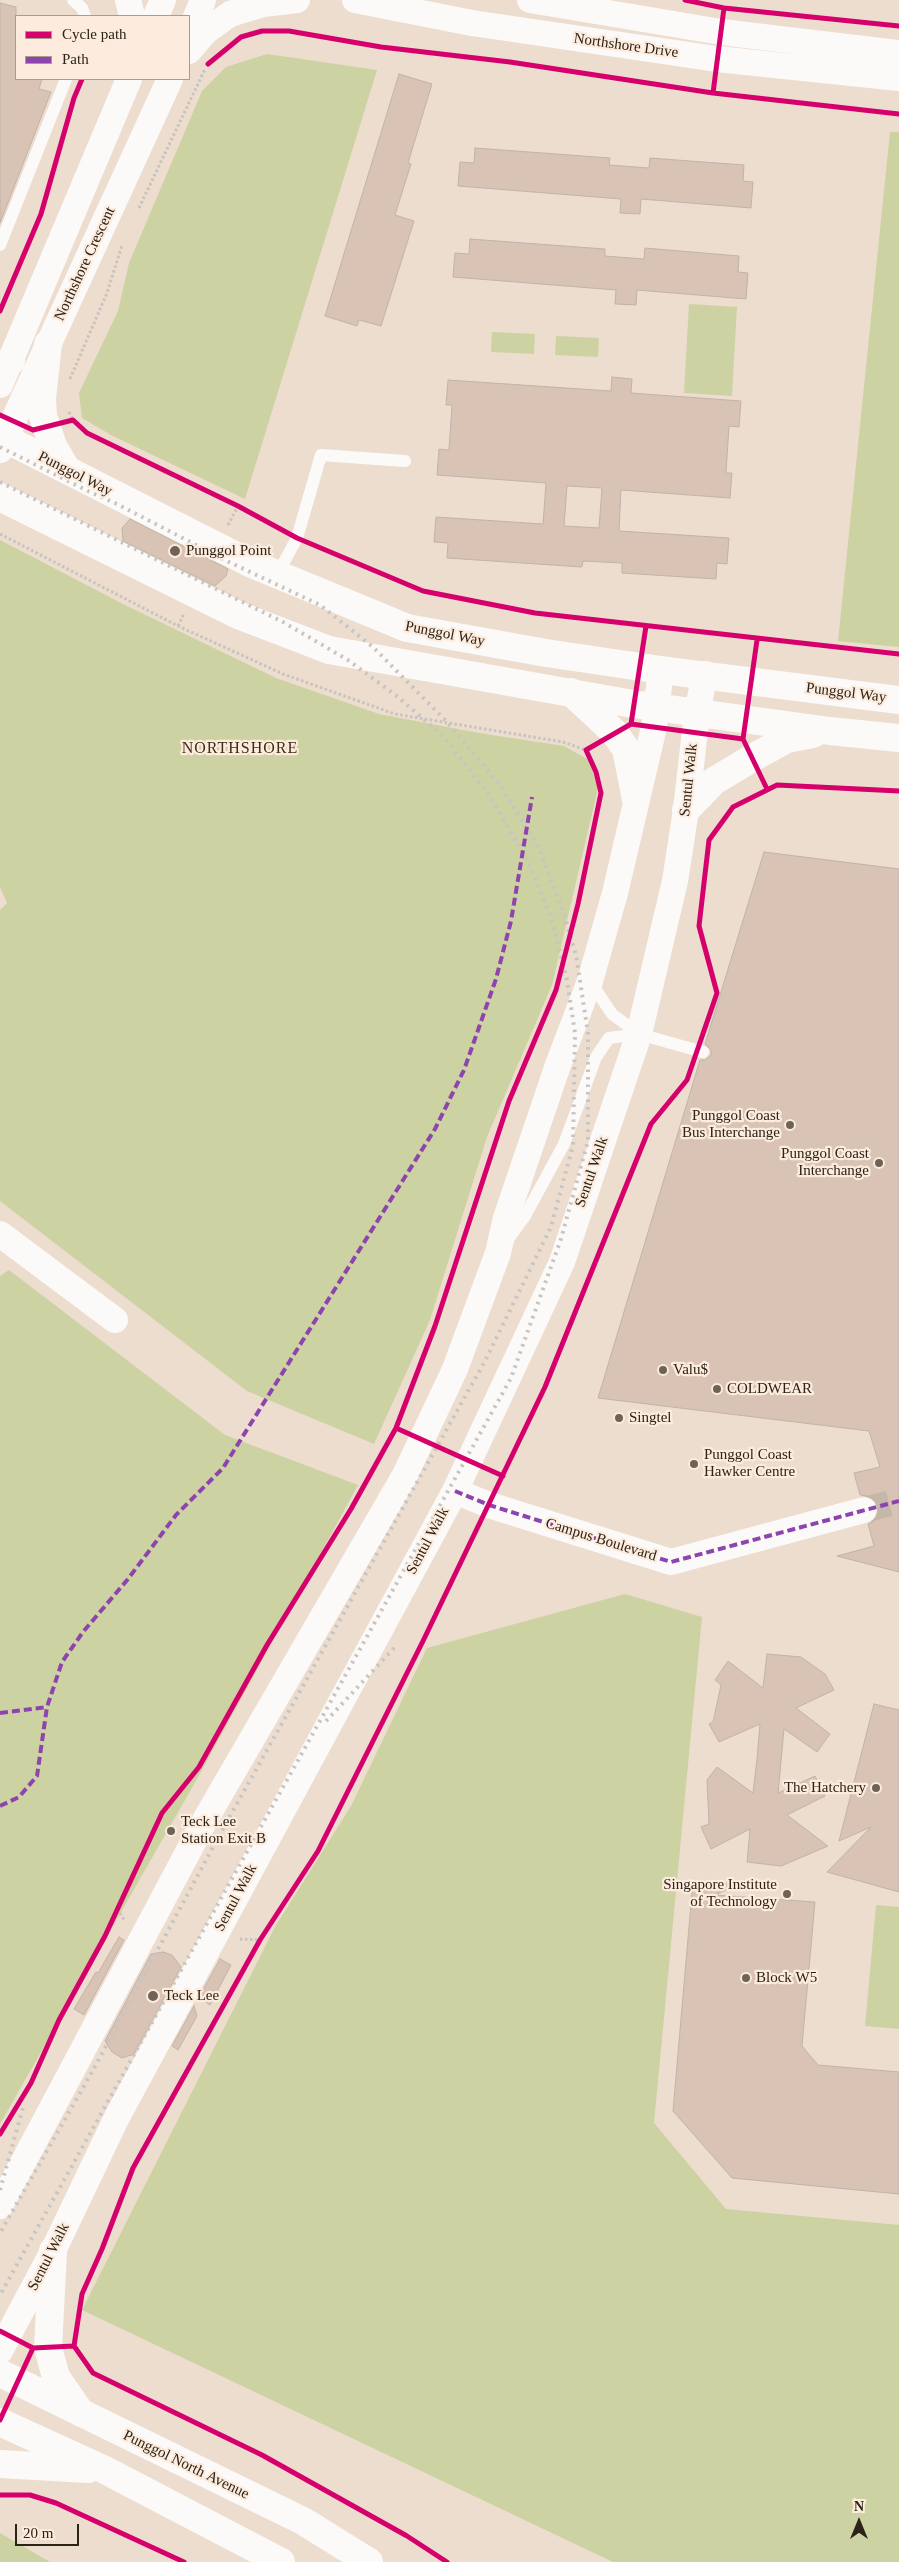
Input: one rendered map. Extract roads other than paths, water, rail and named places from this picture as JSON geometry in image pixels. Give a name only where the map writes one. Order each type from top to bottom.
[{"type":"main road","points":[[48,344],[42,398],[43,416],[53,446],[67,470]]},
{"type":"main road","name":"Punggol Way","points":[[2,442],[67,470],[277,575],[407,628],[546,653],[660,670],[704,674],[899,700]]},
{"type":"main road","points":[[0,497],[238,615],[288,636],[330,650],[657,707],[830,731],[899,738]]},
{"type":"main road","points":[[571,692],[614,732],[626,749],[636,799]]},
{"type":"main road","points":[[686,810],[714,781],[754,757],[788,739],[830,731]]},
{"type":"main road","points":[[53,2251],[48,2348],[56,2376],[82,2415]]},
{"type":"main road","name":"Punggol North Avenue","points":[[0,2373],[82,2415],[303,2521],[369,2562]]},
{"type":"main road","points":[[0,2422],[105,2470],[281,2562]]},
{"type":"main road","points":[[0,2464],[105,2470]]},
{"type":"street","points":[[128,0],[132,15]]},
{"type":"street","points":[[156,15],[163,0]]},
{"type":"street","points":[[190,32],[203,0]]},
{"type":"street","points":[[198,58],[205,32],[230,14],[263,4],[297,0]]},
{"type":"street","name":"Northshore Drive","points":[[355,0],[472,23],[707,57],[899,78]]},
{"type":"street","name":"Northshore Drive","points":[[530,0],[721,32],[899,53]]},
{"type":"street","points":[[117,106],[123,80]]},
{"type":"street","name":"Northshore Crescent","points":[[4,371],[129,80]]},
{"type":"street","name":"Northshore Crescent","points":[[2,442],[170,80]]},
{"type":"street","points":[[0,2206],[205,1820],[405,1475],[455,1369],[498,1253],[509,1209],[558,1064],[590,981],[615,893],[657,707],[660,670]]},
{"type":"street","name":"Sentul Walk","points":[[0,2351],[53,2251],[117,2117],[455,1491],[562,1262],[639,1034],[675,880],[704,674]]},
{"type":"street","points":[[0,1234],[115,1320]]},
{"type":"street","name":"Campus Boulevard","points":[[455,1491],[489,1505],[670,1562],[864,1510]]},
{"type":"lane","points":[[73,0],[82,8],[85,15]]},
{"type":"lane","points":[[0,245],[66,80]]},
{"type":"lane","points":[[277,575],[296,538],[321,455],[405,461]]},
{"type":"lane","points":[[590,981],[612,1014],[639,1034],[703,1052]]},
{"type":"lane","points":[[498,1253],[525,1216],[564,1144],[596,1057],[609,1038],[639,1034]]},
{"type":"tunnel","points":[[864,1510],[899,1501]]},
{"type":"railway","points":[[0,447],[117,504],[229,562],[320,605],[373,647],[447,722],[497,781],[539,848],[563,911],[576,955],[588,1033],[588,1141],[561,1239],[511,1378],[0,2295]]},
{"type":"railway","points":[[0,482],[283,622],[348,660],[398,697],[444,737],[487,792],[527,859],[552,920],[567,980],[575,1033],[573,1145],[551,1227],[485,1361],[220,1834],[92,2072],[0,2233]]},
{"type":"railway","points":[[326,1721],[396,1646]]},
{"type":"railway","points":[[0,2190],[24,2104]]},
{"type":"place","name":"Punggol Point","points":[[175,551]]},
{"type":"place","name":"Punggol Coast Bus Interchange","points":[[790,1125]]},
{"type":"place","name":"Punggol Coast Interchange","points":[[879,1163]]},
{"type":"place","name":"Valu$","points":[[663,1370]]},
{"type":"place","name":"COLDWEAR","points":[[717,1389]]},
{"type":"place","name":"Singtel","points":[[619,1418]]},
{"type":"place","name":"Punggol Coast Hawker Centre","points":[[694,1464]]},
{"type":"place","name":"The Hatchery","points":[[876,1788]]},
{"type":"place","name":"Teck Lee Station Exit B","points":[[171,1831]]},
{"type":"place","name":"Singapore Institute of Technology","points":[[787,1894]]},
{"type":"place","name":"Block W5","points":[[746,1978]]},
{"type":"place","name":"Teck Lee","points":[[153,1996]]},
{"type":"district","name":"NORTHSHORE","points":[[240,749]]}]
